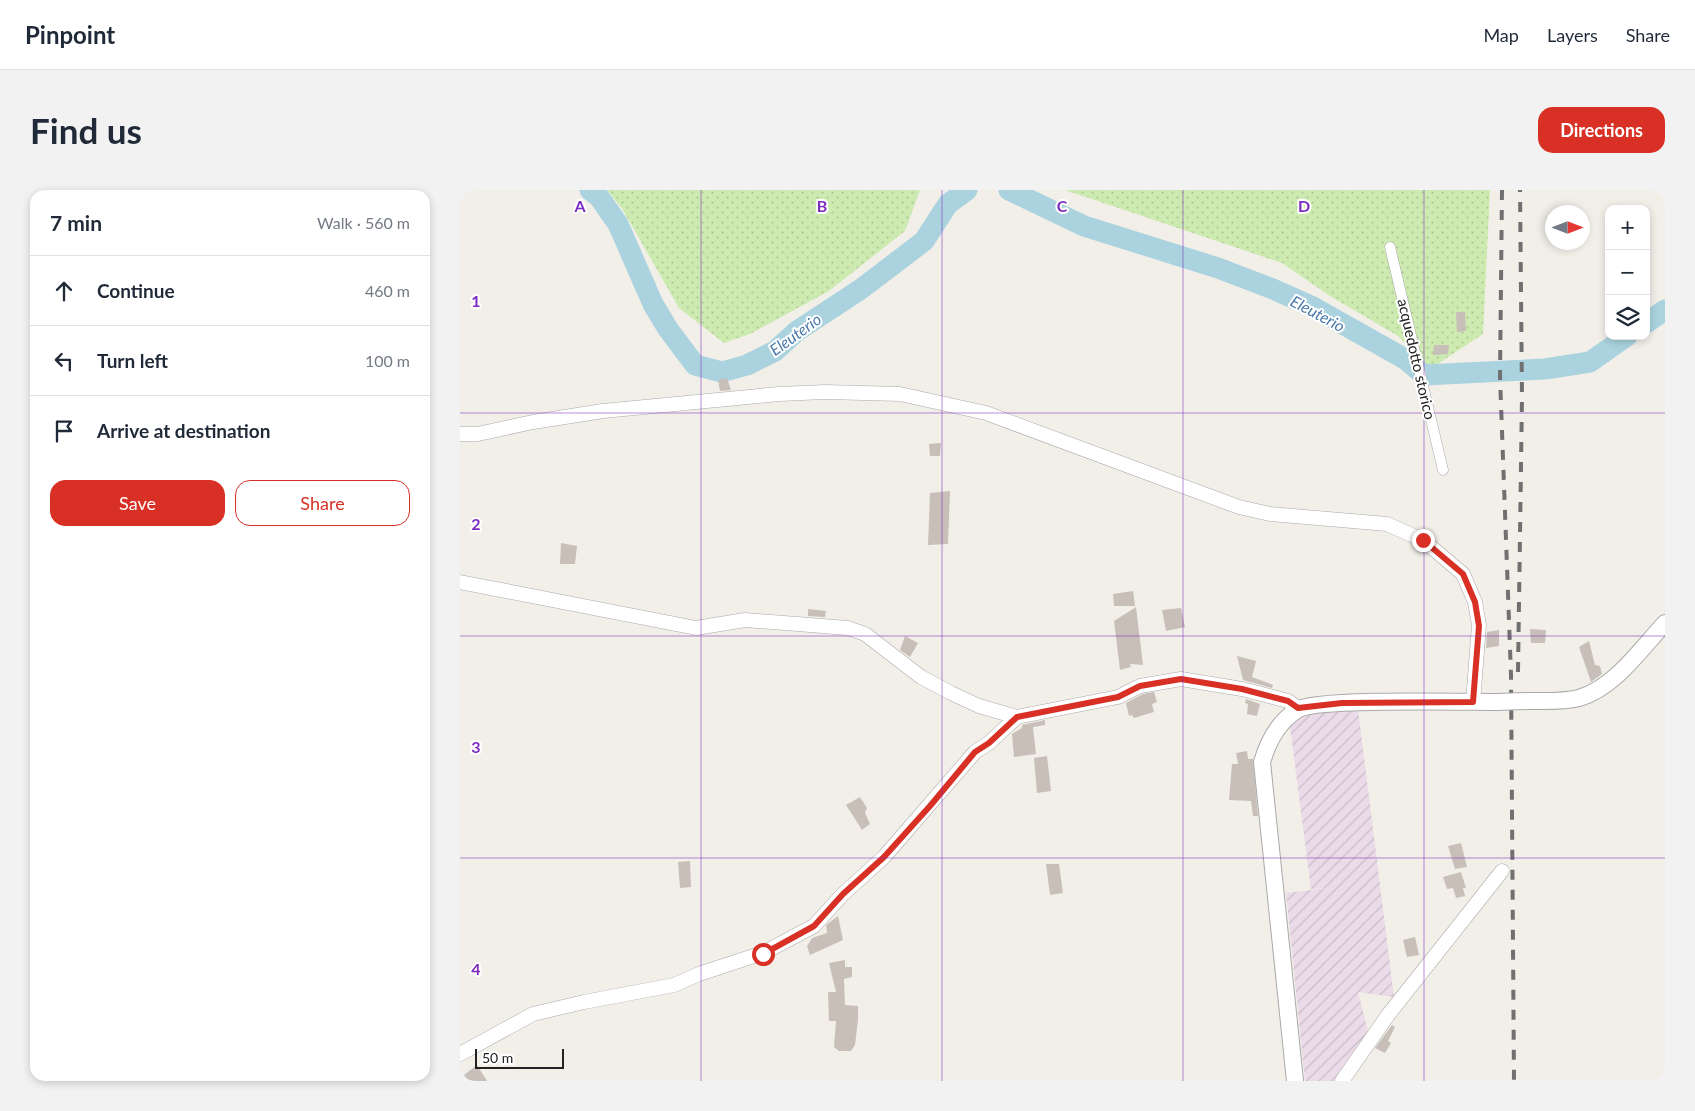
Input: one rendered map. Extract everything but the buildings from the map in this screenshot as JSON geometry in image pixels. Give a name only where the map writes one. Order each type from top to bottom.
[{"type":"street","name":"acquedotto storico","points":[[1390,247],[1443,470]]},
{"type":"street","points":[[460,434],[478,434],[533,422],[603,412],[779,394],[825,392],[900,394],[986,413],[1239,507],[1270,514],[1387,524],[1423,540],[1463,574],[1475,602],[1479,626],[1473,702]]},
{"type":"street","points":[[460,582],[696,628],[745,620],[848,628],[865,634],[921,677],[951,693],[979,706],[1017,717],[1118,697],[1140,686],[1181,679],[1242,689],[1288,701],[1298,708]]},
{"type":"street","points":[[1295,1081],[1262,762],[1268,743],[1282,722],[1298,708],[1342,703],[1498,702],[1572,699],[1598,690],[1621,670],[1665,623]]},
{"type":"street","points":[[460,1054],[533,1014],[584,1002],[674,986],[699,974],[763,954],[814,926],[843,894],[884,857],[975,752],[995,738],[1017,717]]},
{"type":"street","points":[[1342,1081],[1388,1015],[1502,871]]},
{"type":"shaded area","points":[[1358,709],[1394,997],[1358,992],[1368,1031],[1333,1081],[1305,1081],[1286,893],[1328,888],[1311,889],[1290,727],[1300,717],[1316,711]]},
{"type":"green space","points":[[607,190],[920,190],[905,231],[829,291],[750,334],[724,343],[679,308],[623,210]]},
{"type":"green space","points":[[1065,190],[1490,190],[1483,334],[1430,369],[1398,336],[1330,296],[1282,263]]},
{"type":"waterway","name":"Eleuterio","points":[[590,190],[599,197],[618,224],[653,304],[668,329],[695,365],[722,372],[747,365],[775,351],[797,331],[861,289],[924,241],[948,204],[967,190]]},
{"type":"waterway","name":"Eleuterio","points":[[1009,190],[1084,226],[1218,268],[1273,289],[1311,306],[1405,359],[1424,375],[1545,369],[1590,362],[1621,340]]},
{"type":"waterway","name":"Eleuterio","points":[[1650,320],[1665,310]]},
{"type":"railway","points":[[1502,190],[1500,377],[1511,675],[1514,1081]]},
{"type":"railway","points":[[1518,672],[1522,397],[1520,190]]},
{"type":"route","points":[[763,954],[814,926],[843,894],[884,857],[975,752],[1006,729],[1017,717],[1118,697],[1140,686],[1181,679],[1242,689],[1288,701],[1298,708],[1342,703],[1473,702],[1479,626],[1475,602],[1463,574],[1423,540]]}]
